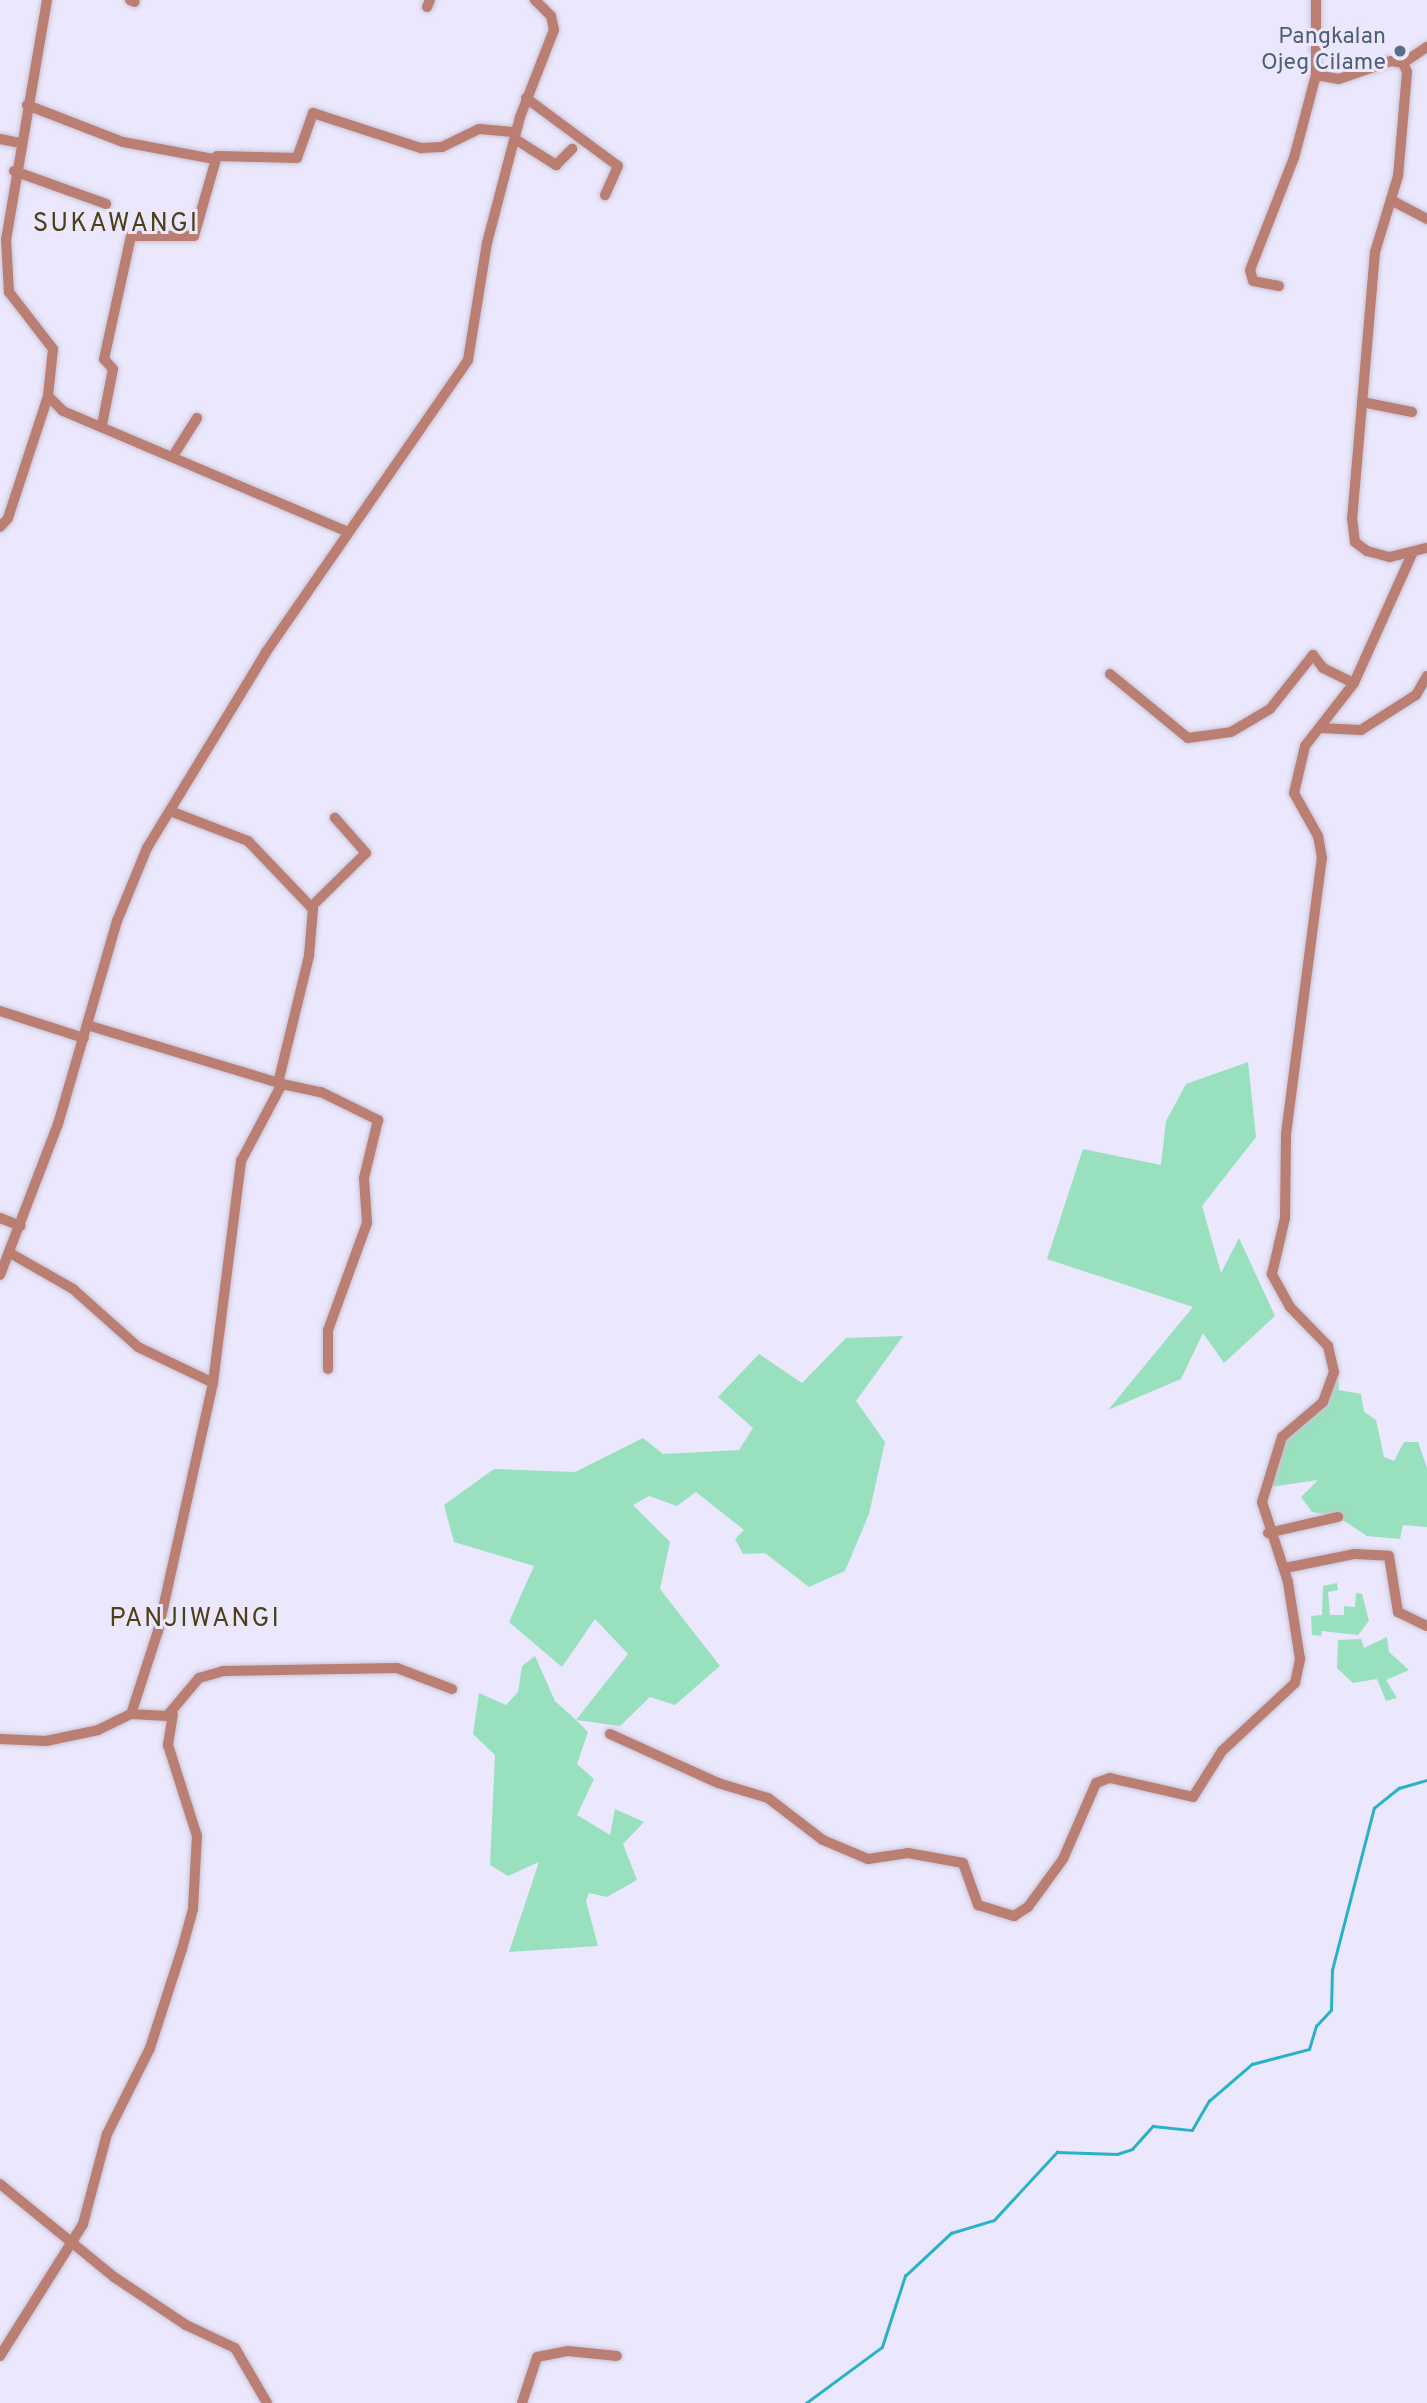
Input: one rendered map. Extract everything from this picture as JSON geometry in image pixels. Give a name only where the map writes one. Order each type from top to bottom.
[{"type":"street","points":[[0,527],[8,518],[48,396],[51,343],[7,287],[14,171],[47,0]]},
{"type":"street","points":[[0,1275],[21,1226],[84,1038],[117,921],[170,811],[266,652],[468,360],[487,243],[515,135],[526,98],[554,30],[551,16],[535,0]]},
{"type":"street","points":[[1279,286],[1253,281],[1250,270],[1294,158],[1316,75],[1316,0]]},
{"type":"street","points":[[1316,75],[1339,79],[1391,61],[1403,63],[1427,47]]},
{"type":"street","points":[[1403,63],[1408,109],[1391,200],[1375,252],[1352,499],[1355,541],[1385,556],[1412,555],[1427,548]]},
{"type":"street","points":[[526,98],[618,166],[604,195]]},
{"type":"street","points":[[27,106],[123,142],[214,159],[297,158],[313,113],[421,148],[442,147],[479,129],[515,135],[556,165],[572,149]]},
{"type":"street","points":[[0,139],[20,143]]},
{"type":"street","points":[[102,425],[113,369],[104,359],[131,236],[194,236],[214,159]]},
{"type":"street","points":[[14,171],[106,204]]},
{"type":"street","points":[[1391,200],[1427,219]]},
{"type":"street","points":[[48,396],[63,411],[102,425],[348,532]]},
{"type":"street","points":[[1362,402],[1412,412]]},
{"type":"street","points":[[173,456],[197,418]]},
{"type":"street","points":[[610,1734],[718,1783],[768,1798],[823,1840],[868,1859],[908,1853],[963,1863],[978,1905],[1014,1916],[1027,1908],[1063,1859],[1096,1783],[1110,1778],[1193,1797],[1222,1751],[1290,1690],[1300,1659],[1285,1568],[1268,1533],[1262,1502],[1275,1452],[1288,1428],[1323,1402],[1334,1373],[1334,1359],[1320,1334],[1280,1295],[1272,1262],[1285,1218],[1286,1134],[1322,858],[1318,836],[1294,793],[1304,746],[1354,683],[1412,555]]},
{"type":"street","points":[[1110,674],[1188,738],[1231,732],[1270,709],[1313,655],[1323,668],[1354,683]]},
{"type":"street","points":[[1320,728],[1361,730],[1416,695],[1427,676]]},
{"type":"street","points":[[170,811],[248,841],[311,907]]},
{"type":"street","points":[[131,1714],[158,1631],[213,1383],[241,1161],[280,1083],[309,956],[311,907],[366,853],[335,818]]},
{"type":"street","points":[[0,1011],[84,1038]]},
{"type":"street","points":[[88,1025],[280,1083],[321,1091],[378,1120],[364,1178],[367,1223],[327,1330],[328,1370]]},
{"type":"street","points":[[0,1218],[21,1226]]},
{"type":"street","points":[[10,1253],[73,1289],[138,1347],[213,1383]]},
{"type":"street","points":[[1268,1533],[1338,1517]]},
{"type":"street","points":[[1285,1568],[1353,1554],[1389,1556],[1398,1612],[1427,1626]]},
{"type":"street","points":[[0,2356],[72,2248],[107,2134],[156,2032],[192,1909],[197,1836],[168,1745],[173,1714],[199,1678],[223,1671],[397,1668],[453,1689]]},
{"type":"street","points":[[0,1739],[74,1737],[131,1714],[173,1714]]},
{"type":"street","points":[[0,2184],[72,2248],[164,2311],[235,2348],[267,2403]]},
{"type":"street","points":[[522,2403],[537,2357],[568,2351],[617,2356]]},
{"type":"green space","points":[[1248,1062],[1256,1137],[1202,1206],[1221,1273],[1239,1238],[1275,1316],[1224,1363],[1203,1333],[1181,1379],[1108,1410],[1193,1307],[1047,1259],[1083,1149],[1161,1165],[1166,1121],[1186,1084]]},
{"type":"green space","points":[[903,1336],[856,1401],[885,1442],[869,1514],[845,1571],[809,1587],[765,1553],[743,1554],[735,1539],[744,1530],[696,1492],[677,1506],[649,1496],[633,1505],[670,1542],[660,1589],[720,1666],[675,1705],[650,1697],[620,1726],[576,1720],[628,1654],[595,1619],[562,1667],[509,1622],[534,1566],[454,1542],[444,1505],[494,1469],[575,1472],[643,1438],[663,1454],[739,1450],[753,1428],[718,1397],[759,1354],[802,1383],[846,1338]]},
{"type":"green space","points":[[1338,1377],[1339,1390],[1361,1394],[1364,1412],[1376,1420],[1384,1457],[1394,1461],[1404,1442],[1418,1442],[1427,1468],[1427,1527],[1403,1525],[1400,1539],[1367,1536],[1338,1517],[1312,1512],[1301,1497],[1318,1480],[1270,1487],[1286,1436]]},
{"type":"green space","points":[[1337,1583],[1338,1590],[1328,1592],[1330,1615],[1344,1615],[1344,1606],[1355,1607],[1356,1593],[1362,1594],[1369,1621],[1358,1635],[1322,1631],[1321,1636],[1312,1635],[1311,1616],[1322,1615],[1323,1586]]},
{"type":"green space","points":[[1387,1637],[1389,1652],[1409,1670],[1386,1680],[1397,1698],[1386,1701],[1377,1679],[1353,1683],[1337,1668],[1338,1640],[1361,1639],[1364,1648]]},
{"type":"green space","points":[[535,1656],[555,1701],[588,1732],[577,1764],[594,1779],[577,1815],[610,1835],[615,1809],[644,1822],[623,1844],[637,1880],[607,1897],[589,1893],[586,1901],[598,1946],[509,1952],[539,1862],[508,1876],[490,1865],[495,1755],[473,1734],[479,1693],[506,1705],[518,1692],[522,1666]]},
{"type":"waterway","points":[[806,2403],[882,2347],[905,2276],[951,2233],[994,2220],[1057,2152],[1117,2154],[1132,2149],[1153,2126],[1192,2130],[1209,2101],[1252,2064],[1309,2049],[1316,2026],[1331,2010],[1332,1970],[1374,1808],[1399,1788],[1427,1780]]},
{"type":"place","name":"Pangkalan Ojeg Cilame","points":[[1400,51]]},
{"type":"district","name":"SUKAWANGI","points":[[116,225]]},
{"type":"district","name":"PANJIWANGI","points":[[195,1620]]}]
